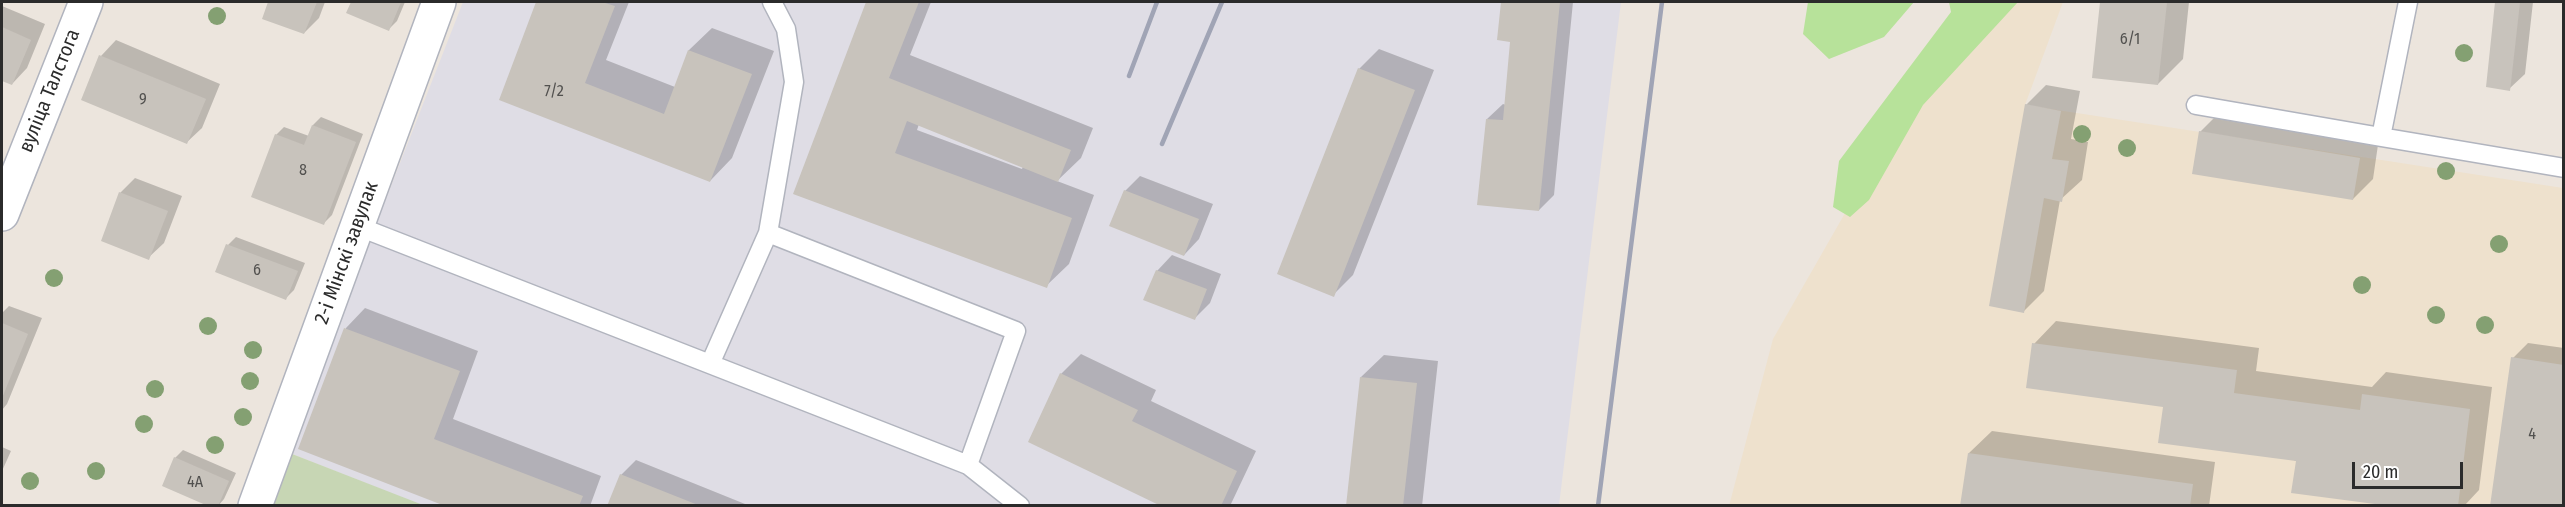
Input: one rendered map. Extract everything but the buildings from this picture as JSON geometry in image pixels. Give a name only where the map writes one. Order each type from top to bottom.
[{"type":"street","name":"вуліца Талстога","points":[[2,214],[86,2]]},
{"type":"street","name":"2-і Мінскі завулак","points":[[255,506],[439,2]]},
{"type":"lane","points":[[710,364],[768,232],[794,82],[786,29],[772,2]]},
{"type":"lane","points":[[2381,137],[2408,2]]},
{"type":"lane","points":[[2196,105],[2564,168]]},
{"type":"lane","points":[[357,226],[968,465],[1020,506]]},
{"type":"lane","points":[[768,232],[1016,331],[968,465]]},
{"type":"shaded area","points":[[463,2],[1621,2],[1559,505],[423,506],[287,452]]},
{"type":"shaded area","points":[[1995,2],[2063,2],[2025,105],[2563,188],[2563,505],[1729,506],[1773,339],[1908,103]]},
{"type":"green space","points":[[1808,2],[1914,2],[1884,37],[1829,59],[1803,34]]},
{"type":"green space","points":[[1949,2],[2018,2],[1923,105],[1869,200],[1850,217],[1833,207],[1839,161],[1951,12]]},
{"type":"green space","points":[[287,452],[423,505],[267,506]]},
{"type":"railway","points":[[1129,76],[1157,2]]},
{"type":"railway","points":[[1162,144],[1222,2]]},
{"type":"railway","points":[[1598,506],[1662,2]]}]
